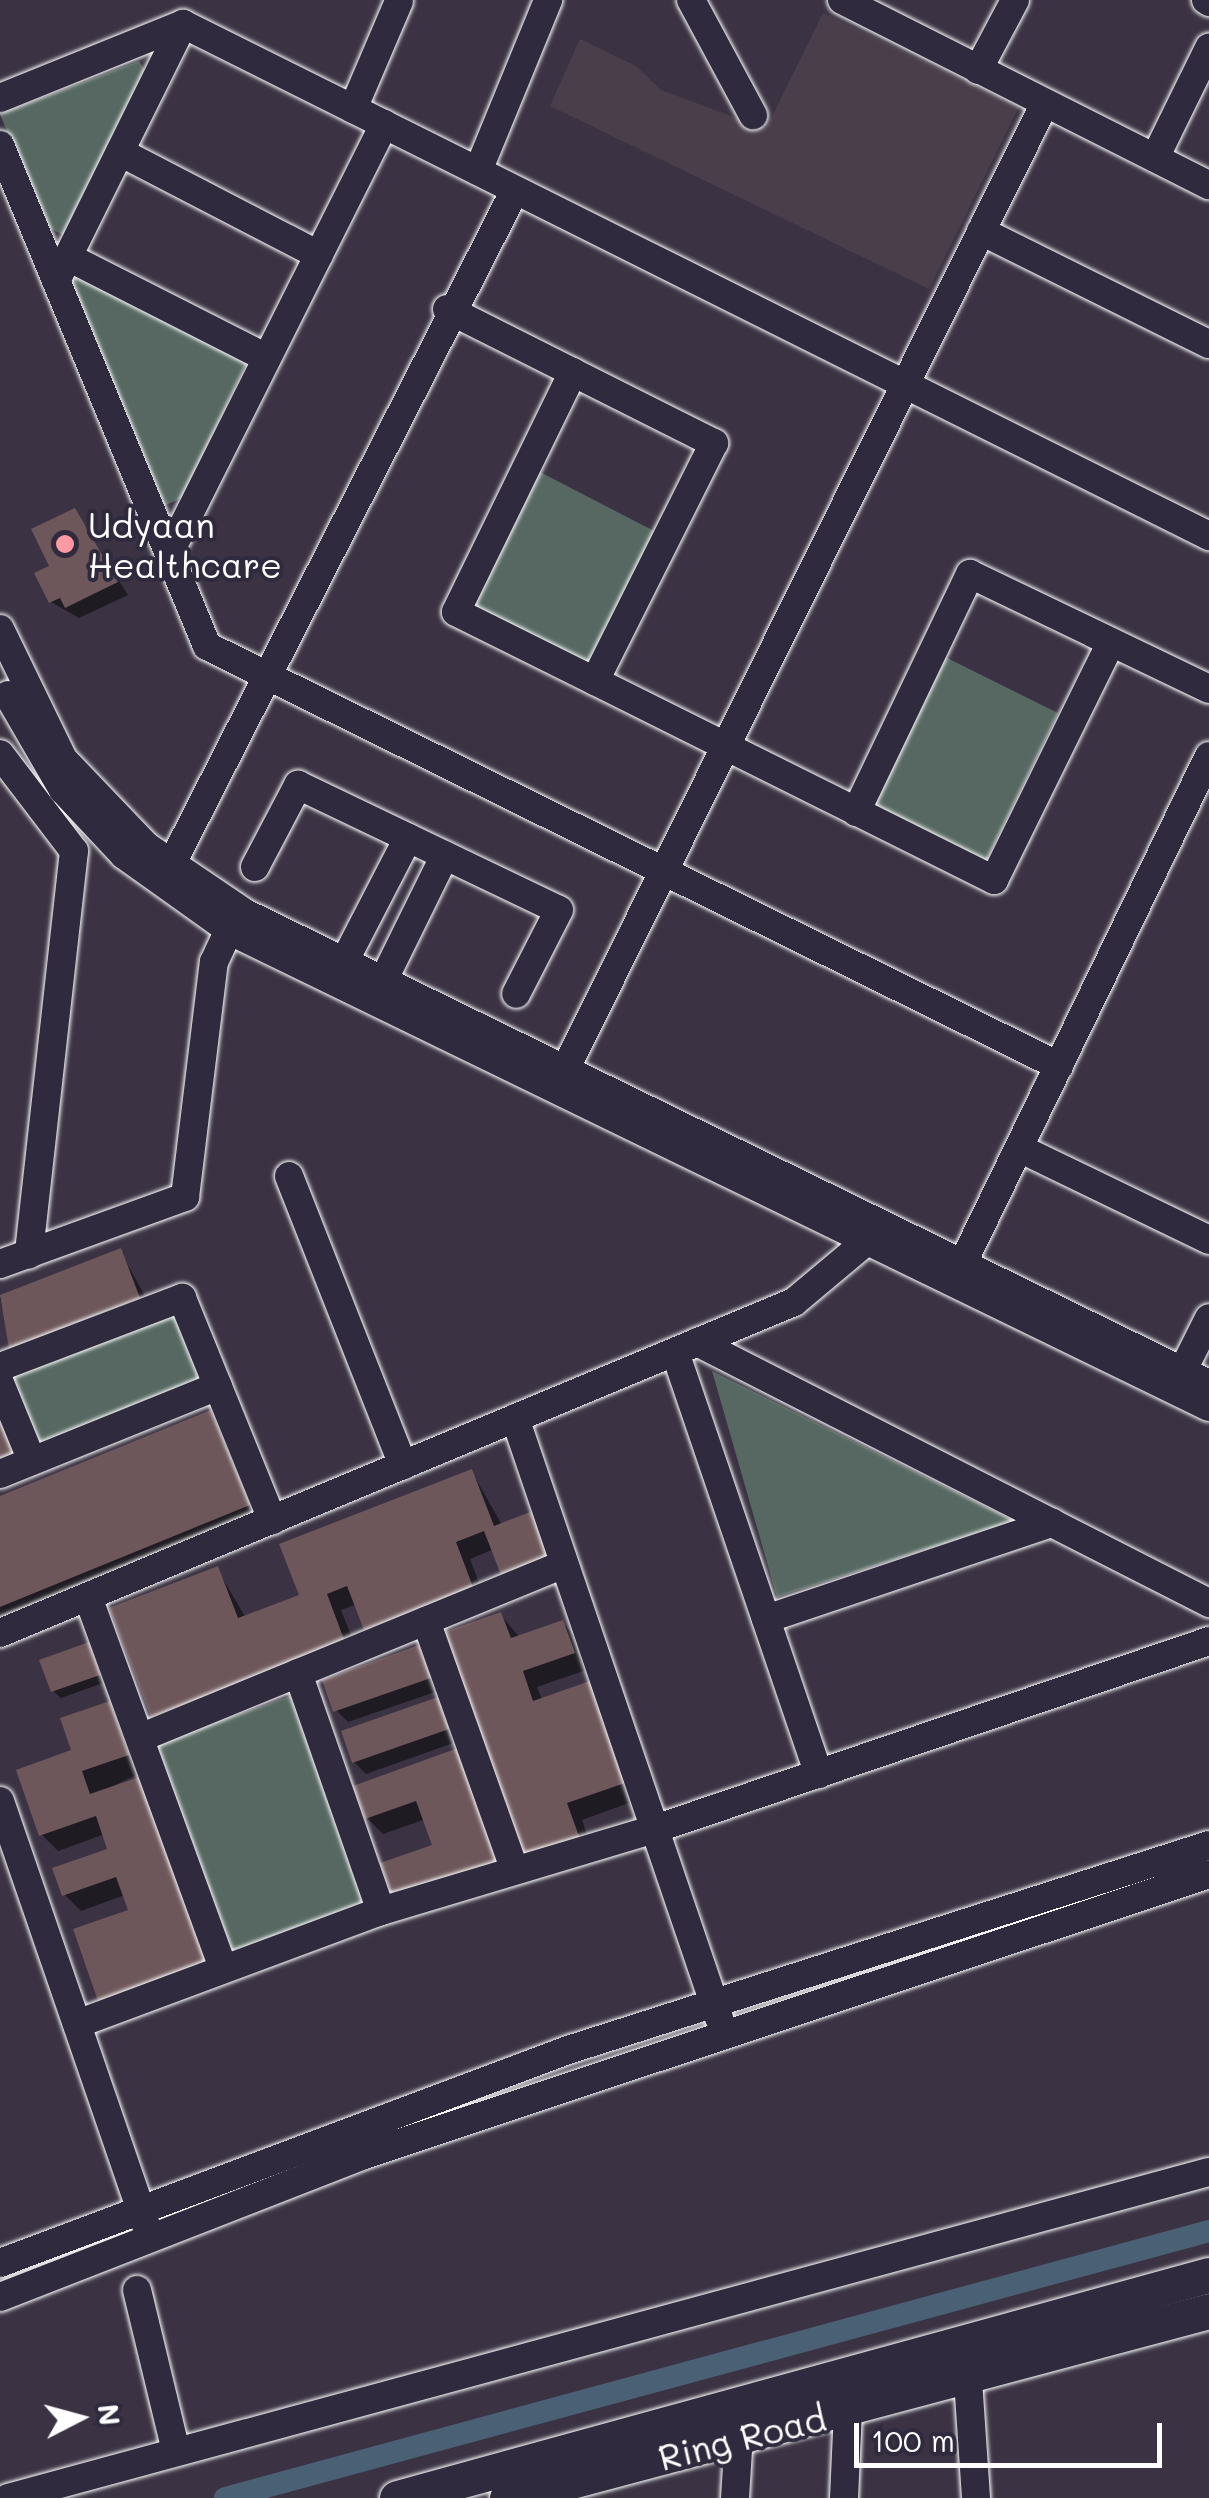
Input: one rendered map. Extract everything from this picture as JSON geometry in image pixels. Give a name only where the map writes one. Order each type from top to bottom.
[{"type":"main road","points":[[398,2498],[520,2489],[1209,2275]]},
{"type":"main road","name":"Ring Road","points":[[520,2489],[968,2380],[1209,2311]]},
{"type":"street","points":[[478,172],[548,0]]},
{"type":"street","points":[[691,0],[754,115]]},
{"type":"street","points":[[842,0],[1209,185]]},
{"type":"street","points":[[978,70],[1015,0]]},
{"type":"street","points":[[353,109],[399,1]]},
{"type":"street","points":[[62,269],[182,24]]},
{"type":"street","points":[[0,98],[182,24],[906,384],[1205,524]]},
{"type":"street","points":[[1155,158],[1206,60]]},
{"type":"street","points":[[560,1080],[1045,103]]},
{"type":"street","points":[[169,554],[384,124]]},
{"type":"street","points":[[0,145],[62,269],[207,646],[1059,1066]]},
{"type":"street","points":[[120,152],[319,255]]},
{"type":"street","points":[[167,873],[447,309],[515,190]]},
{"type":"street","points":[[982,230],[1209,344]]},
{"type":"street","points":[[62,269],[268,358]]},
{"type":"street","points":[[447,309],[714,443],[594,681]]},
{"type":"street","points":[[573,372],[456,612],[994,880],[1111,642]]},
{"type":"street","points":[[856,812],[970,574],[1209,689]]},
{"type":"street","points":[[0,629],[63,759],[167,873],[383,981],[560,1080],[867,1241],[958,1273]]},
{"type":"street","points":[[0,675],[24,734],[63,790],[167,873],[229,930],[560,1080],[1178,1380],[1209,1407]]},
{"type":"street","points":[[0,754],[74,851],[29,1255]]},
{"type":"street","points":[[958,1273],[1206,773]]},
{"type":"street","points":[[255,867],[298,785],[559,910],[516,994]]},
{"type":"street","points":[[344,962],[408,838]]},
{"type":"street","points":[[383,981],[445,855]]},
{"type":"street","points":[[0,1264],[186,1196],[214,962],[229,930]]},
{"type":"street","points":[[1019,1148],[1209,1240]]},
{"type":"street","points":[[288,1176],[403,1465]]},
{"type":"street","points":[[0,1633],[794,1302],[867,1241]]},
{"type":"street","points":[[0,1367],[182,1298],[272,1520]]},
{"type":"street","points":[[1178,1380],[1209,1318]]},
{"type":"street","points":[[686,1347],[1209,1603]]},
{"type":"street","points":[[686,1347],[766,1619],[819,1774]]},
{"type":"street","points":[[1178,1380],[1209,1384]]},
{"type":"street","points":[[0,1383],[32,1461]]},
{"type":"street","points":[[0,1474],[218,1386]]},
{"type":"street","points":[[515,1418],[722,2030]]},
{"type":"street","points":[[766,1619],[1052,1523]]},
{"type":"street","points":[[140,1738],[564,1564]]},
{"type":"street","points":[[88,1596],[223,1967]]},
{"type":"street","points":[[426,1621],[513,1866]]},
{"type":"street","points":[[77,2024],[223,1967],[513,1866],[655,1829],[1209,1642]]},
{"type":"street","points":[[298,1673],[381,1911]]},
{"type":"street","points":[[0,1801],[151,2238]]},
{"type":"street","points":[[2,2289],[722,2030],[1066,1925],[1107,1896],[1209,1845]]},
{"type":"street","points":[[0,2263],[713,2002],[1055,1898],[1107,1896],[1209,1874]]},
{"type":"street","points":[[1055,1898],[1066,1925]]},
{"type":"street","points":[[8,2498],[1209,2172]]},
{"type":"street","points":[[137,2290],[176,2451]]},
{"type":"street","points":[[968,2380],[976,2498]]},
{"type":"street","points":[[844,2498],[848,2410]]},
{"type":"street","points":[[734,2498],[739,2435]]},
{"type":"shaded area","points":[[823,13],[1019,107],[929,289],[550,106],[580,39],[636,66],[661,90],[766,129]]},
{"type":"green space","points":[[139,61],[145,70],[63,235],[44,225],[0,114]]},
{"type":"green space","points":[[76,273],[248,360],[182,498],[161,507],[70,288]]},
{"type":"green space","points":[[538,471],[656,532],[590,664],[471,604]]},
{"type":"green space","points":[[943,656],[1058,713],[985,863],[870,806]]},
{"type":"green space","points":[[177,1309],[205,1380],[36,1447],[9,1376]]},
{"type":"green space","points":[[712,1371],[1014,1521],[777,1597]]},
{"type":"green space","points":[[293,1695],[368,1902],[229,1952],[154,1745]]},
{"type":"building","points":[[75,508],[118,582],[65,608],[60,598],[49,603],[34,573],[49,566],[31,529]]},
{"type":"building","points":[[121,1248],[140,1298],[9,1349],[0,1295]]},
{"type":"building","points":[[211,1410],[250,1505],[0,1607],[0,1496]]},
{"type":"building","points":[[0,1418],[14,1454],[0,1460]]},
{"type":"building","points":[[472,1469],[494,1526],[533,1511],[550,1556],[501,1575],[484,1531],[456,1542],[473,1587],[364,1630],[347,1586],[327,1594],[345,1642],[151,1717],[109,1608],[218,1566],[238,1618],[299,1595],[279,1544]]},
{"type":"building","points":[[501,1612],[511,1638],[563,1620],[575,1653],[523,1671],[533,1701],[590,1681],[625,1783],[567,1803],[580,1839],[525,1859],[444,1632]]},
{"type":"building","points":[[89,1642],[100,1675],[51,1692],[39,1660]]},
{"type":"building","points":[[419,1645],[431,1678],[333,1712],[322,1680]]},
{"type":"building","points":[[438,1697],[449,1729],[352,1763],[341,1731]]},
{"type":"building","points":[[110,1701],[129,1755],[82,1771],[90,1794],[142,1776],[207,1963],[98,2001],[73,1929],[128,1910],[116,1877],[62,1896],[52,1868],[107,1849],[96,1816],[39,1836],[16,1770],[71,1750],[60,1718]]},
{"type":"building","points":[[458,1748],[498,1861],[393,1899],[380,1863],[432,1845],[416,1801],[365,1819],[353,1786]]},
{"type":"waterway","points":[[225,2498],[1209,2231]]},
{"type":"place","name":"Udyaan Healthcare","points":[[65,544]]}]
